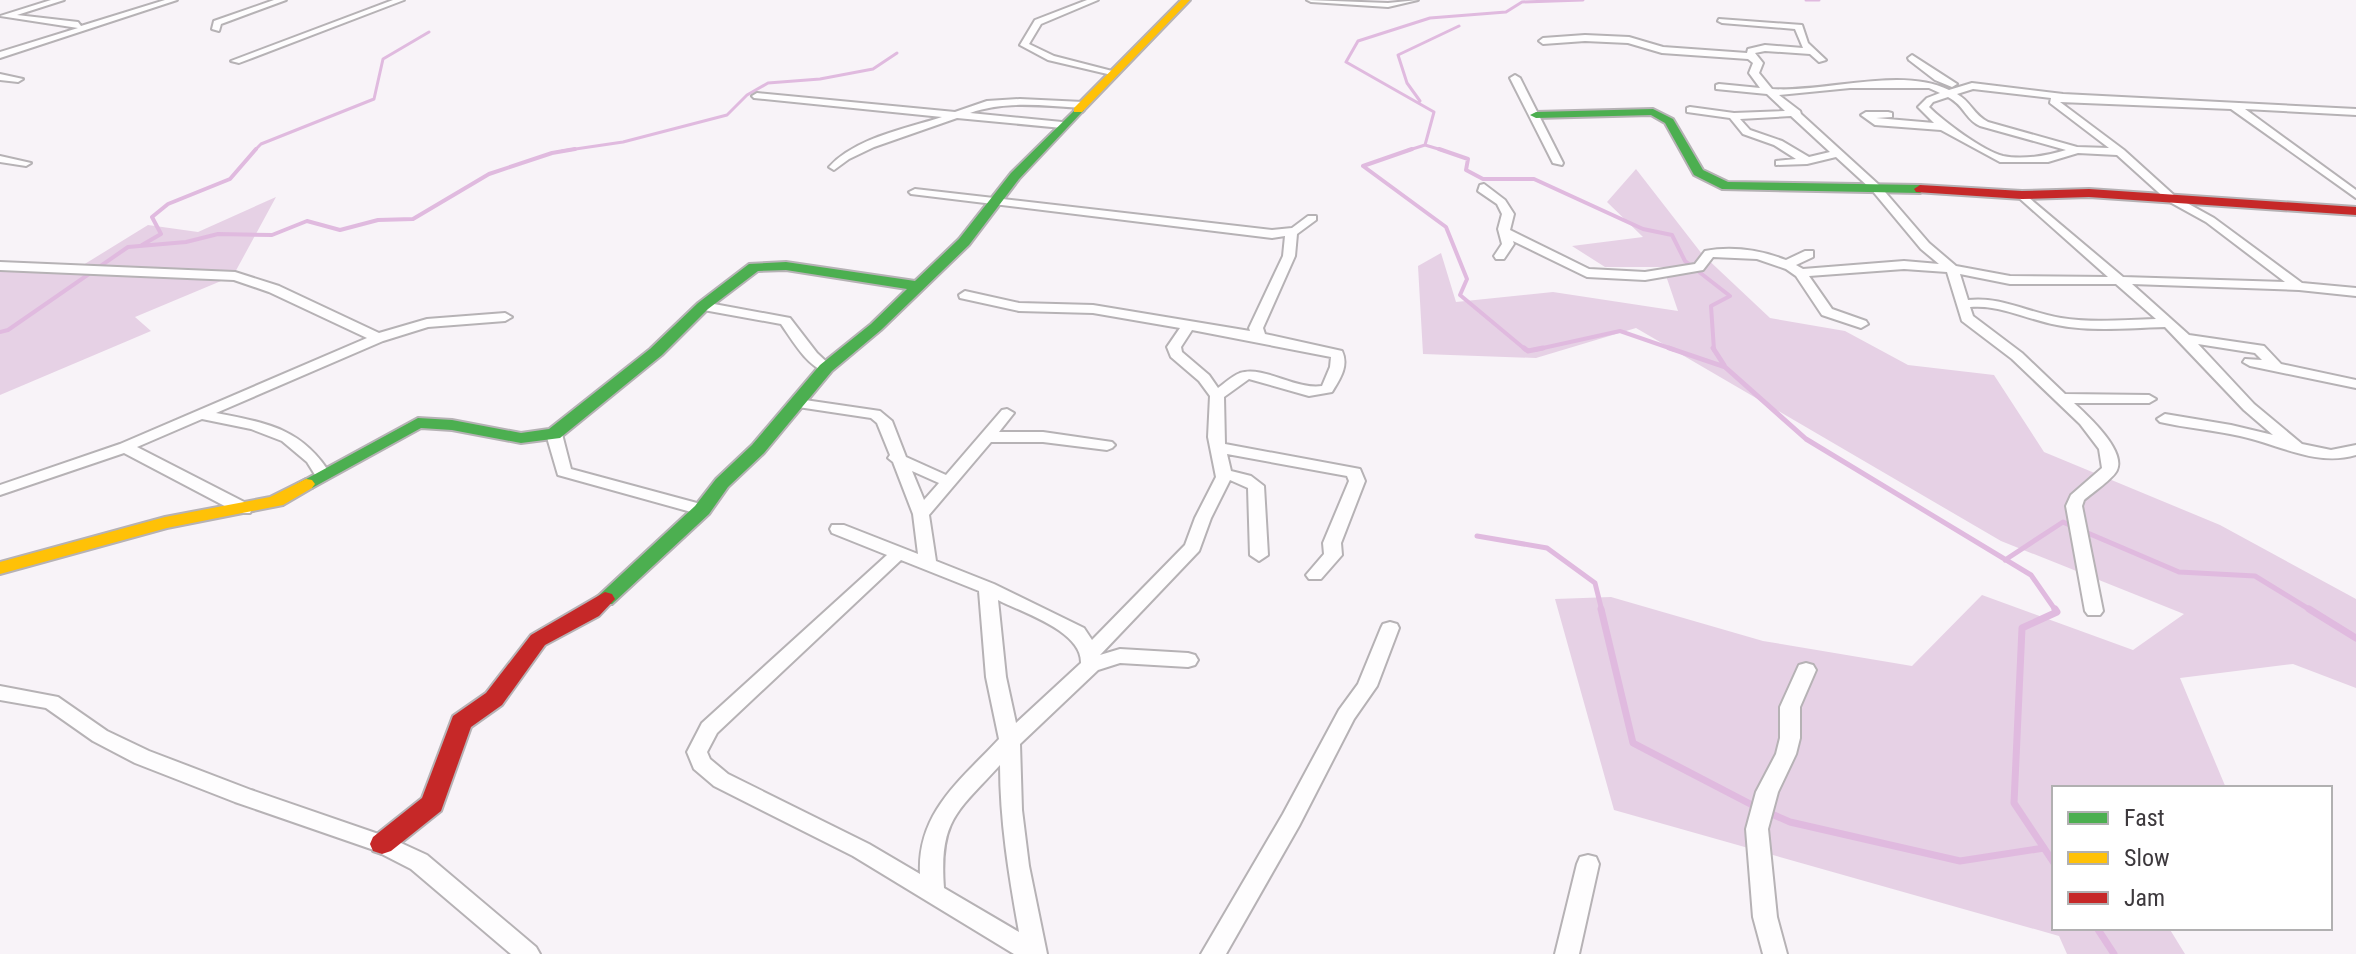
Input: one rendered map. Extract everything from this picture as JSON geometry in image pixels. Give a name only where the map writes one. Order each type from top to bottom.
[{"type":"street","points":[[1,15],[60,0]]},
{"type":"street","points":[[0,55],[173,0]]},
{"type":"street","points":[[216,29],[217,23],[282,0]]},
{"type":"street","points":[[236,61],[325,25],[400,0]]},
{"type":"street","points":[[1094,0],[1038,22],[1024,45],[1051,58],[1113,74]]},
{"type":"street","points":[[382,844],[432,804],[461,722],[494,699],[538,640],[592,611],[702,510],[722,483],[758,449],[826,368],[964,242],[1015,176],[1186,0]]},
{"type":"street","points":[[1313,0],[1397,5],[1414,0]]},
{"type":"street","points":[[1,15],[85,26]]},
{"type":"street","points":[[1722,21],[1797,26],[1802,29],[1803,43],[1822,60]]},
{"type":"street","points":[[1543,41],[1579,38],[1629,40],[1662,50],[1751,56],[1758,63],[1754,73],[1759,82],[1797,113],[1875,187],[1925,246],[1952,269],[1964,312],[1972,323],[2017,356],[2095,433],[2109,453],[2110,469],[2077,498],[2074,506],[2094,611]]},
{"type":"street","points":[[1751,56],[1753,51],[1765,48],[1811,51]]},
{"type":"street","points":[[1912,58],[1946,83],[1965,87],[2063,97],[2356,112]]},
{"type":"street","points":[[1893,85],[1891,76],[1896,72]]},
{"type":"street","points":[[0,77],[18,79]]},
{"type":"street","points":[[1515,78],[1558,163]]},
{"type":"street","points":[[1719,87],[1788,93],[1850,85],[1931,85],[1967,105],[1976,120],[2003,130],[2077,150],[2120,152]]},
{"type":"street","points":[[1965,87],[1930,100],[1923,107],[1944,128],[2000,159],[2048,159],[2077,150]]},
{"type":"street","points":[[757,96],[1062,125]]},
{"type":"street","points":[[2063,97],[2053,101],[2120,152],[2172,199],[2210,220],[2299,286]]},
{"type":"street","points":[[834,167],[845,157],[870,145],[958,114],[1003,102],[1083,105]]},
{"type":"street","points":[[2231,104],[2356,195]]},
{"type":"street","points":[[1690,110],[1734,116],[1797,113]]},
{"type":"street","points":[[1536,115],[1653,112],[1669,121],[1698,172],[1726,186],[1875,187],[2022,195],[2089,193],[2356,211]]},
{"type":"street","points":[[1888,115],[1866,115],[1875,122],[2003,130]]},
{"type":"street","points":[[1734,116],[1736,124],[1743,130],[1774,141],[1807,161]]},
{"type":"street","points":[[1780,163],[1807,161],[1838,153]]},
{"type":"street","points":[[0,159],[26,163]]},
{"type":"street","points":[[1484,187],[1484,191],[1505,207],[1509,217],[1505,232],[1508,244],[1500,256]]},
{"type":"street","points":[[915,192],[1272,234],[1291,232],[1312,218]]},
{"type":"street","points":[[2022,195],[2185,338],[2249,407],[2296,447]]},
{"type":"street","points":[[1259,337],[1256,328],[1289,256],[1291,232]]},
{"type":"street","points":[[1505,232],[1587,273],[1645,276],[1699,267],[1709,254],[1734,251],[1788,264],[1801,273],[1827,312],[1861,324]]},
{"type":"street","points":[[1788,264],[1809,254]]},
{"type":"street","points":[[0,568],[165,523],[244,509],[289,496],[418,423],[436,422],[526,437],[543,438],[554,434],[656,352],[703,306],[745,272],[760,265],[918,286]]},
{"type":"street","points":[[1801,273],[1904,265],[1952,269],[2010,280],[2299,286],[2356,292]]},
{"type":"street","points":[[0,266],[235,276],[274,289],[378,338]]},
{"type":"street","points":[[965,295],[1019,307],[1093,309],[1259,337],[1337,354],[1339,362],[1327,389],[1309,392],[1249,375],[1241,377],[1217,396]]},
{"type":"street","points":[[1963,304],[1984,302],[2014,307],[2057,321],[2166,323]]},
{"type":"street","points":[[703,306],[785,321],[826,368]]},
{"type":"street","points":[[0,490],[125,447],[378,338],[427,323],[505,317]]},
{"type":"street","points":[[933,893],[931,863],[936,830],[944,812],[1193,547],[1203,518],[1220,489],[1224,474],[1216,437],[1217,396],[1204,378],[1176,354],[1174,347],[1188,325]]},
{"type":"street","points":[[2185,338],[2259,349],[2275,366]]},
{"type":"street","points":[[2250,362],[2356,384]]},
{"type":"street","points":[[2061,398],[2149,399]]},
{"type":"street","points":[[798,403],[875,414],[884,421],[896,458],[921,514],[928,563]]},
{"type":"street","points":[[921,514],[1007,413]]},
{"type":"street","points":[[203,415],[290,436],[317,463],[323,475]]},
{"type":"street","points":[[2165,419],[2250,433],[2296,447],[2344,455],[2356,450]]},
{"type":"street","points":[[554,434],[564,472],[702,510]]},
{"type":"street","points":[[988,437],[1043,437],[1107,445]]},
{"type":"street","points":[[125,447],[244,509]]},
{"type":"street","points":[[1220,448],[1354,472],[1357,481],[1332,543],[1333,555],[1315,575]]},
{"type":"street","points":[[896,458],[949,482]]},
{"type":"street","points":[[1224,474],[1245,479],[1256,486],[1259,555]]},
{"type":"street","points":[[838,529],[988,588],[1077,632],[1091,659]]},
{"type":"street","points":[[899,553],[709,728],[697,752],[701,763],[721,780],[861,850],[1035,954]]},
{"type":"street","points":[[988,588],[996,677],[1010,741],[1014,838],[1035,954]]},
{"type":"street","points":[[1213,954],[1291,820],[1346,715],[1367,686],[1390,628]]},
{"type":"street","points":[[1091,659],[1120,656],[1188,660]]},
{"type":"street","points":[[1775,954],[1769,939],[1760,882],[1757,829],[1767,792],[1786,754],[1790,738],[1790,707],[1806,670]]},
{"type":"street","points":[[0,693],[51,702],[100,736],[142,757],[382,844],[419,862],[528,954]]},
{"type":"street","points":[[1567,954],[1588,864]]},
{"type":"shaded area","points":[[1636,169],[1702,254],[1770,318],[1845,331],[1908,365],[1994,375],[2044,452],[2220,525],[2356,599],[2356,688],[2293,664],[2180,678],[2225,786],[2052,786],[2052,930],[2170,930],[2185,954],[2067,954],[2059,936],[1614,810],[1555,599],[1611,597],[1763,641],[1912,666],[1982,595],[2133,650],[2184,614],[2001,541],[1636,328],[1536,358],[1423,354],[1418,266],[1441,253],[1456,302],[1553,292],[1678,311],[1663,267],[1605,267],[1572,246],[1643,237],[1607,202]]},
{"type":"shaded area","points":[[276,197],[233,276],[135,317],[151,331],[0,395],[0,268],[75,270],[148,225],[198,232]]},
{"type":"waterway","points":[[1425,145],[1434,112],[1346,62],[1358,41],[1430,18],[1506,12],[1522,2],[1583,0]]},
{"type":"waterway","points":[[1806,0],[1819,0]]},
{"type":"waterway","points":[[1420,101],[1407,83],[1398,55],[1459,26]]},
{"type":"waterway","points":[[256,149],[261,144],[374,99],[383,59],[429,32]]},
{"type":"waterway","points":[[572,150],[623,142],[727,115],[747,95],[768,83],[820,79],[873,69],[897,53]]},
{"type":"waterway","points":[[1409,150],[1425,145]]},
{"type":"waterway","points":[[1425,145],[1443,151]]},
{"type":"waterway","points":[[142,245],[161,234],[152,217],[168,204],[230,179],[256,149]]},
{"type":"waterway","points":[[1439,149],[1443,151]]},
{"type":"waterway","points":[[0,332],[8,330],[128,247],[186,242],[218,234],[272,235],[307,221],[340,230],[378,220],[413,219],[489,174],[572,150]]},
{"type":"waterway","points":[[562,151],[572,150]]},
{"type":"waterway","points":[[1409,150],[1363,166],[1446,227],[1467,279],[1460,295],[1526,350]]},
{"type":"waterway","points":[[1443,151],[1468,159],[1466,170],[1483,179],[1534,179],[1643,229],[1672,235],[1685,261],[1730,296],[1711,306],[1714,349]]},
{"type":"waterway","points":[[1534,350],[1620,331],[1675,350]]},
{"type":"waterway","points":[[1524,348],[1528,351],[1543,348]]},
{"type":"waterway","points":[[1669,348],[1725,367],[1806,439],[2006,560]]},
{"type":"waterway","points":[[1714,349],[1724,365]]},
{"type":"waterway","points":[[2006,560],[2063,522],[2074,527]]},
{"type":"waterway","points":[[2083,531],[2179,572],[2255,576],[2312,611]]},
{"type":"waterway","points":[[1477,536],[1547,548],[1595,583],[1602,611]]},
{"type":"waterway","points":[[2006,560],[2031,575],[2056,611]]},
{"type":"waterway","points":[[1601,609],[1633,743],[1758,808]]},
{"type":"waterway","points":[[2044,848],[2014,803],[2022,628],[2057,612],[2055,609]]},
{"type":"waterway","points":[[2309,609],[2356,638]]},
{"type":"waterway","points":[[1767,812],[1790,822],[1960,861],[2044,848]]},
{"type":"waterway","points":[[2044,848],[2052,860]]},
{"type":"waterway","points":[[2098,930],[2114,954]]},
{"type":"traffic: fast","points":[[605,599],[702,510],[722,483],[758,449],[826,368],[876,327],[964,242],[1015,176],[1078,110]]},
{"type":"traffic: fast","points":[[1536,115],[1653,112],[1669,121],[1698,172],[1726,186],[1920,189]]},
{"type":"traffic: fast","points":[[306,484],[418,423],[452,425],[521,438],[554,434],[656,352],[703,306],[754,267],[786,266],[918,286]]},
{"type":"traffic: slow","points":[[1078,110],[1186,0]]},
{"type":"traffic: slow","points":[[0,568],[165,523],[276,501],[306,484]]},
{"type":"traffic: jam","points":[[1920,189],[2022,195],[2089,193],[2356,211]]},
{"type":"traffic: jam","points":[[382,844],[432,804],[461,722],[494,699],[538,640],[592,611],[605,599]]}]
